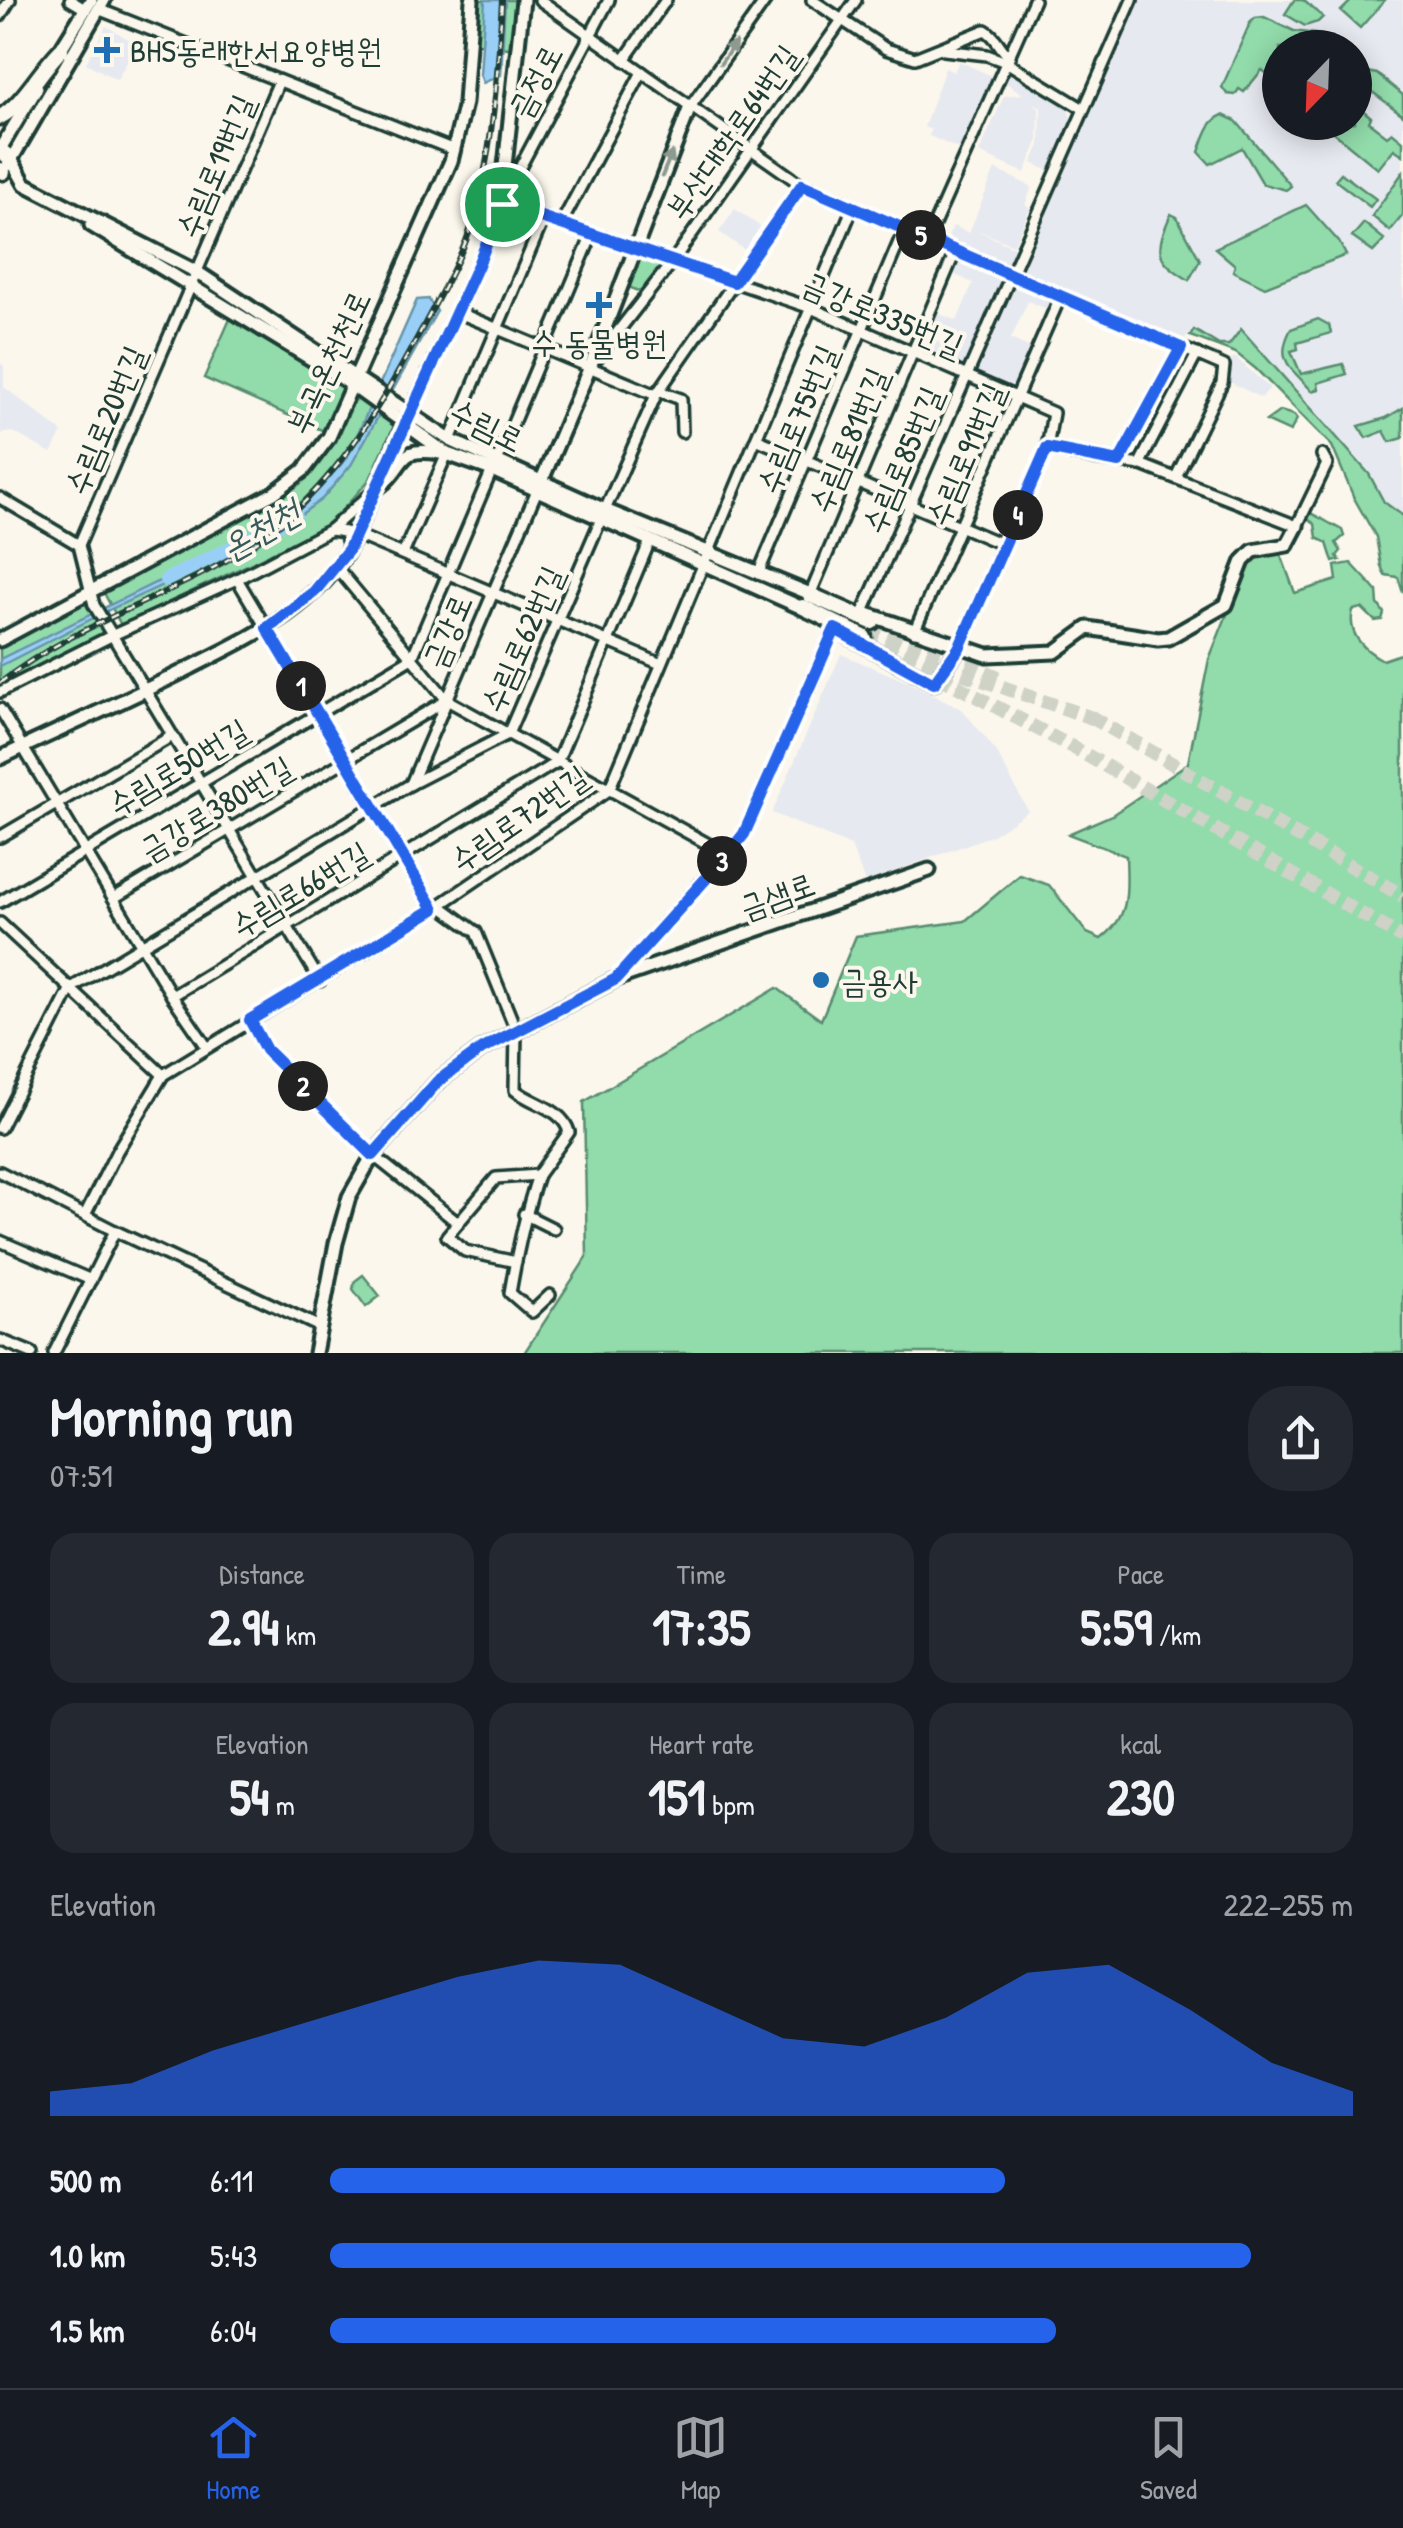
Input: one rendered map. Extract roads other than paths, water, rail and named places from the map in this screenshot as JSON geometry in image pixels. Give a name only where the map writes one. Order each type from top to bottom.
[{"type":"highway","points":[[0,113],[10,112],[43,67],[61,50]]},
{"type":"highway","points":[[807,601],[868,617]]},
{"type":"highway","points":[[807,601],[838,627],[864,638]]},
{"type":"main road","name":"부곡온천천로","points":[[0,640],[213,528],[304,470],[329,437],[357,382],[454,150],[465,103],[472,0]]},
{"type":"main road","points":[[502,204],[523,0]]},
{"type":"main road","points":[[2,163],[61,50],[95,5]]},
{"type":"main road","points":[[2,163],[95,5]]},
{"type":"main road","name":"금강로","points":[[539,487],[590,367],[690,107]]},
{"type":"main road","name":"수림로","points":[[2,163],[25,184],[190,286],[357,382]]},
{"type":"main road","name":"수림로","points":[[25,184],[196,272],[448,447],[807,601]]},
{"type":"main road","name":"금정로","points":[[0,758],[145,690],[292,612],[337,568],[349,549],[377,489],[402,413]]},
{"type":"main road","points":[[377,489],[389,480],[405,454],[448,447]]},
{"type":"main road","name":"수림로","points":[[603,514],[650,541],[758,574],[807,601]]},
{"type":"main road","points":[[868,617],[987,655],[1055,652],[1088,628],[1158,640],[1168,638],[1226,605],[1244,561],[1253,552],[1287,545],[1297,526]]},
{"type":"main road","points":[[838,627],[934,683],[959,648]]},
{"type":"main road","name":"금샘로","points":[[315,1353],[336,1243],[349,1198],[373,1155],[438,1081],[482,1049],[616,979],[929,870]]},
{"type":"street","points":[[0,16],[10,0]]},
{"type":"street","points":[[70,0],[95,5],[454,150]]},
{"type":"street","name":"금정로","points":[[540,0],[802,185],[1197,354]]},
{"type":"street","name":"금정로","points":[[402,413],[457,312],[502,204],[609,0]]},
{"type":"street","points":[[624,60],[666,0]]},
{"type":"street","name":"금강로","points":[[690,107],[766,0]]},
{"type":"street","points":[[812,0],[886,50],[915,58],[986,30],[994,35],[1008,60]]},
{"type":"street","name":"부산대학로64번길","points":[[590,367],[673,260],[856,0]]},
{"type":"street","points":[[928,238],[1034,0]]},
{"type":"street","name":"수림로85번길","points":[[868,617],[910,505],[1009,273],[1132,0]]},
{"type":"street","points":[[941,50],[1008,60],[1082,108]]},
{"type":"street","points":[[561,224],[642,72]]},
{"type":"street","name":"수림로19번길","points":[[196,272],[279,80]]},
{"type":"street","name":"수림로62번길","points":[[411,784],[508,734],[657,393],[802,185]]},
{"type":"street","name":"금강로335번길","points":[[502,204],[811,308],[1053,413],[1047,448]]},
{"type":"street","name":"수림로72번길","points":[[85,1215],[162,1076],[434,909],[609,790],[853,207]]},
{"type":"street","points":[[448,447],[544,218]]},
{"type":"street","name":"수림로75번길","points":[[758,574],[904,228]]},
{"type":"street","points":[[412,658],[592,234]]},
{"type":"street","name":"수림로81번길","points":[[807,601],[956,250]]},
{"type":"street","name":"수림로20번길","points":[[112,633],[88,592],[79,546],[196,272]]},
{"type":"street","name":"수림로91번길","points":[[914,632],[1061,295]]},
{"type":"street","points":[[457,312],[680,399],[682,432]]},
{"type":"street","points":[[1119,462],[1181,348]]},
{"type":"street","points":[[1139,465],[1197,354],[1220,363],[1226,370],[1176,477]]},
{"type":"street","points":[[756,439],[1004,545]]},
{"type":"street","name":"수림로","points":[[403,554],[448,447]]},
{"type":"street","points":[[959,648],[1047,448],[1139,465],[1297,526],[1326,464],[1322,454]]},
{"type":"street","name":"금강로","points":[[411,784],[539,487]]},
{"type":"street","points":[[0,692],[112,633],[237,579],[330,530],[377,489]]},
{"type":"street","points":[[0,498],[79,546]]},
{"type":"street","points":[[330,530],[345,532],[349,549]]},
{"type":"street","points":[[356,535],[662,664]]},
{"type":"street","points":[[557,762],[650,541]]},
{"type":"street","points":[[337,568],[447,700],[728,854]]},
{"type":"street","points":[[237,579],[434,909],[442,907],[452,912],[476,932],[516,1030],[515,1090],[538,1101],[568,1124],[569,1132],[538,1174],[524,1214],[510,1293],[532,1312],[550,1295]]},
{"type":"street","points":[[616,979],[744,834],[838,627]]},
{"type":"street","points":[[112,633],[320,981]]},
{"type":"street","name":"수림로50번길","points":[[0,902],[412,658]]},
{"type":"street","name":"금강로380번길","points":[[114,898],[447,700]]},
{"type":"street","points":[[0,709],[172,996],[207,1047]]},
{"type":"street","points":[[0,836],[172,736]]},
{"type":"street","name":"수림로66번길","points":[[172,996],[557,762]]},
{"type":"street","points":[[0,1128],[72,988],[411,784]]},
{"type":"street","points":[[0,922],[162,1076]]},
{"type":"street","points":[[250,1020],[266,1050],[373,1155],[458,1222]]},
{"type":"street","points":[[0,1172],[320,1326]]},
{"type":"street","points":[[516,1262],[465,1251],[447,1236],[496,1178],[538,1174]]},
{"type":"street","points":[[524,1214],[554,1228]]},
{"type":"street","points":[[54,1353],[116,1230]]},
{"type":"street","points":[[0,1241],[90,1280]]},
{"type":"street","points":[[0,1340],[32,1353]]},
{"type":"water","points":[[485,0],[505,0],[501,75],[483,83],[480,74]]},
{"type":"water","name":"온천천","points":[[428,299],[437,311],[351,465],[322,499],[278,531],[0,666],[0,659],[155,583],[236,550],[293,515],[347,458],[417,300]]},
{"type":"waterway","name":"온천천","points":[[166,580],[295,516]]},
{"type":"tunnel","points":[[753,576],[953,670],[1098,720]]},
{"type":"tunnel","points":[[890,629],[998,677]]},
{"type":"tunnel","points":[[864,637],[1076,749],[1403,938]]},
{"type":"tunnel","points":[[1091,717],[1403,896]]},
{"type":"railway","points":[[0,683],[60,643],[252,545],[307,500],[351,447],[423,327],[474,219],[492,127],[502,0]]},
{"type":"place","name":"BHS동래한서요양병원","points":[[107,50]]},
{"type":"place","name":"수 동물병원","points":[[599,305]]},
{"type":"place","name":"금용사","points":[[821,980]]}]
